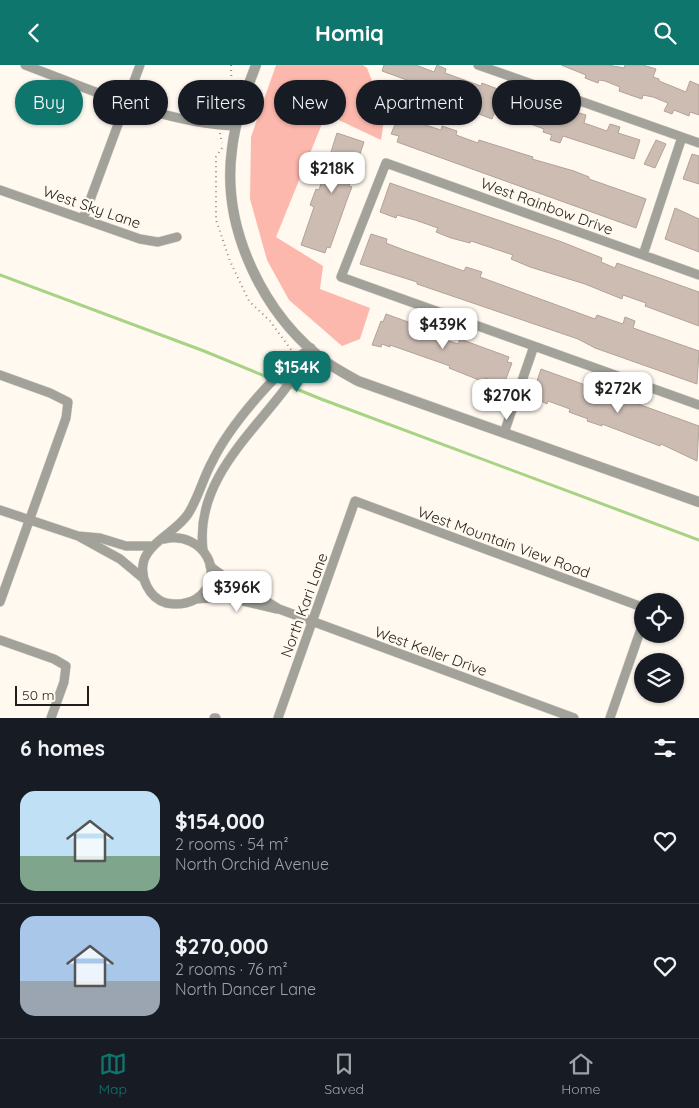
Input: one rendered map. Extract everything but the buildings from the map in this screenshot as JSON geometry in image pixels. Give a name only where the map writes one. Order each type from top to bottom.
[{"type":"street","points":[[25,65],[93,90]]},
{"type":"street","points":[[135,80],[140,65]]},
{"type":"street","points":[[256,65],[236,126],[231,149],[232,195],[242,244],[252,269],[271,301],[293,331],[329,363],[358,381],[699,502]]},
{"type":"street","points":[[478,65],[699,143]]},
{"type":"street","points":[[168,114],[219,126],[236,126]]},
{"type":"street","points":[[83,219],[118,125]]},
{"type":"street","points":[[643,255],[682,137]]},
{"type":"street","name":"West Rainbow Drive","points":[[534,346],[341,277],[386,163],[699,275]]},
{"type":"street","name":"West Sky Lane","points":[[0,190],[140,239],[158,242],[176,237]]},
{"type":"street","points":[[504,433],[534,346],[699,405]]},
{"type":"street","points":[[144,579],[144,561],[153,546],[164,539],[189,513],[212,460],[233,427],[291,361],[311,348]]},
{"type":"street","points":[[0,510],[78,536],[120,559],[144,579],[155,597],[165,602],[186,603],[196,599],[208,584],[210,566],[203,550],[202,521],[215,485],[243,439],[296,375],[311,348]]},
{"type":"street","points":[[0,375],[50,393],[68,402],[66,418],[0,602]]},
{"type":"street","name":"West Mountain View Road","points":[[356,501],[634,604]]},
{"type":"street","name":"North Kari Lane","points":[[278,718],[356,501]]},
{"type":"street","points":[[78,536],[100,538],[126,546],[153,546]]},
{"type":"street","points":[[164,539],[185,538],[203,550]]},
{"type":"street","name":"West Keller Drive","points":[[210,566],[227,580],[259,595],[279,609]]},
{"type":"street","name":"West Keller Drive","points":[[196,599],[226,597],[279,609],[312,623],[574,718]]},
{"type":"street","points":[[0,640],[54,659],[66,666],[64,682],[51,718]]},
{"type":"street","points":[[610,718],[636,643]]},
{"type":"path","points":[[231,65],[231,80]]},
{"type":"shaded area","points":[[276,65],[363,65],[367,68],[372,80],[356,80],[356,125],[383,125],[381,140],[346,123],[346,80],[274,80],[274,125],[322,125],[276,237],[323,266],[320,289],[370,308],[360,339],[342,346],[289,300],[267,260],[250,199],[251,137],[255,125],[264,125],[264,100]]},
{"type":"waterway","points":[[0,275],[204,351],[321,399],[699,540]]}]
